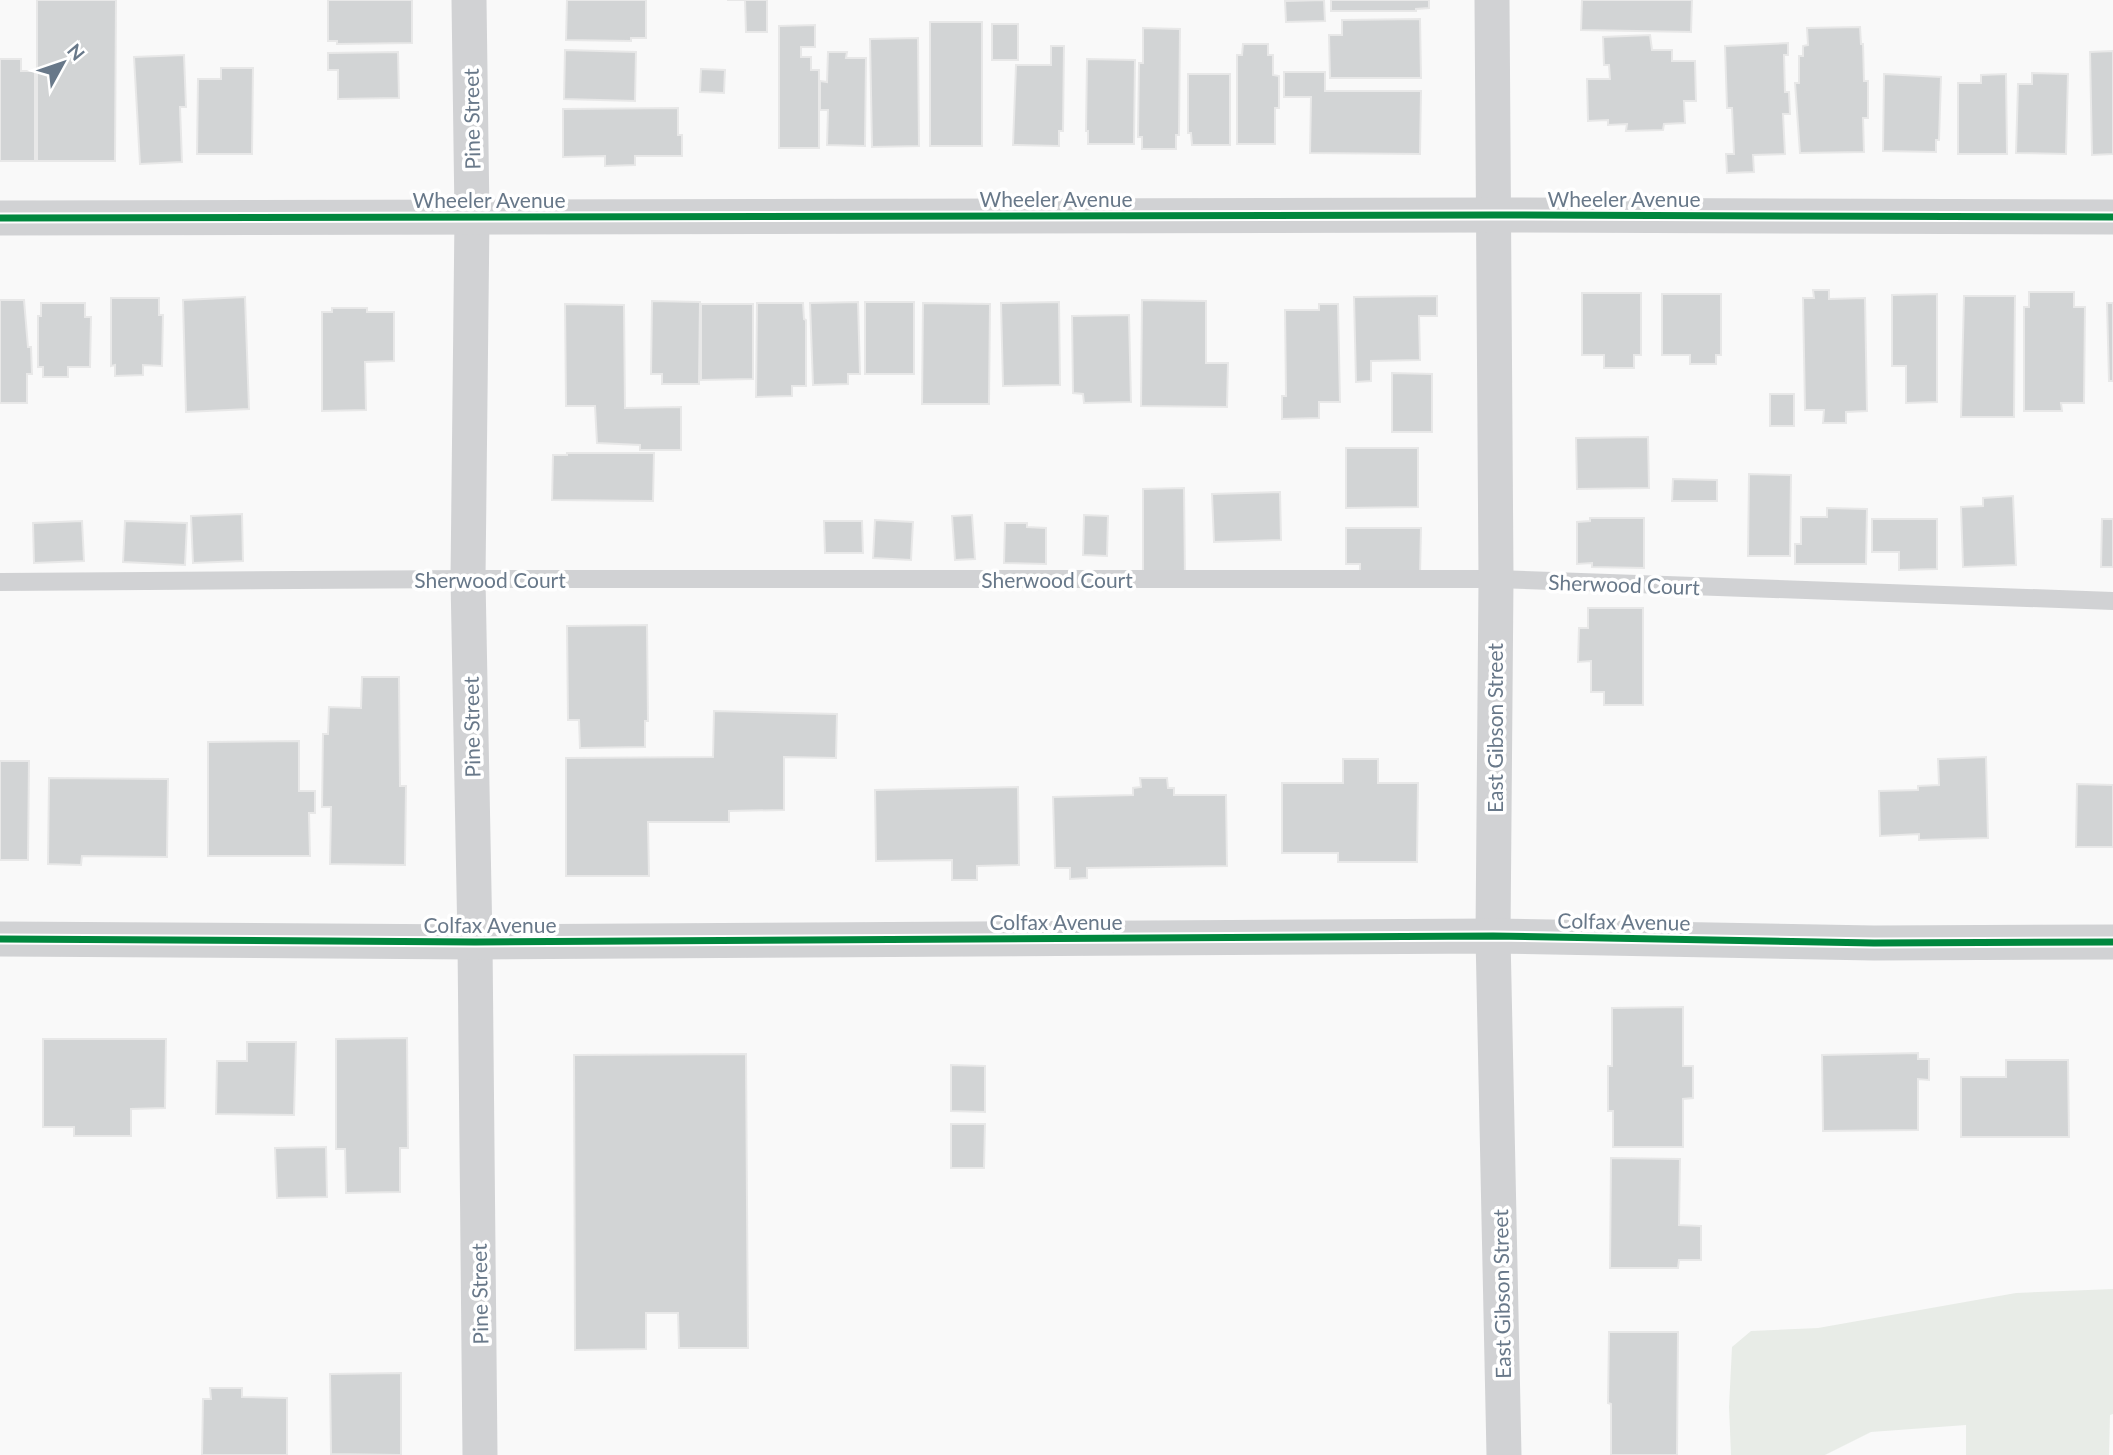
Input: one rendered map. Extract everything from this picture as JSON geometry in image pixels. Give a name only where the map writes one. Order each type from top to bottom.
[{"type":"street","name":"Pine Street","points":[[469,0],[472,216],[468,579],[480,1455]]},
{"type":"street","name":"East Gibson Street","points":[[1492,0],[1496,579],[1493,936],[1504,1455]]},
{"type":"street","name":"Wheeler Avenue","points":[[0,218],[1493,215],[2113,217]]},
{"type":"street","name":"Colfax Avenue","points":[[0,939],[475,942],[1493,936],[1874,943],[2113,942]]},
{"type":"lane","name":"Sherwood Court","points":[[0,582],[1496,579],[2113,601]]},
{"type":"shaded area","points":[[2113,1289],[2113,1414],[2110,1415],[2109,1455],[1966,1455],[1966,1425],[1871,1432],[1825,1455],[1731,1455],[1729,1407],[1732,1347],[1751,1331],[1818,1328],[2016,1293]]},
{"type":"building","points":[[37,0],[116,0],[115,161],[37,161]]},
{"type":"building","points":[[328,0],[412,0],[412,43],[337,44],[337,41],[328,41]]},
{"type":"building","points":[[567,0],[646,0],[646,38],[631,38],[631,41],[566,40]]},
{"type":"building","points":[[745,0],[767,0],[767,32],[746,32]]},
{"type":"building","points":[[1324,0],[1325,21],[1286,22],[1285,1]]},
{"type":"building","points":[[1331,0],[1429,0],[1429,8],[1416,11],[1331,11]]},
{"type":"building","points":[[1582,0],[1692,0],[1691,32],[1581,30]]},
{"type":"building","points":[[1420,19],[1421,78],[1330,78],[1329,35],[1342,35],[1342,20]]},
{"type":"building","points":[[930,22],[982,22],[982,146],[930,146]]},
{"type":"building","points":[[992,24],[1018,24],[1018,60],[992,60]]},
{"type":"building","points":[[815,25],[815,47],[801,47],[801,57],[811,57],[811,70],[819,70],[819,148],[779,148],[779,26]]},
{"type":"building","points":[[1860,27],[1864,81],[1868,81],[1868,118],[1863,118],[1864,152],[1800,153],[1795,83],[1799,83],[1799,56],[1803,56],[1803,46],[1808,45],[1807,28]]},
{"type":"building","points":[[1143,28],[1180,29],[1179,135],[1176,135],[1176,149],[1142,149],[1142,137],[1138,137],[1139,63],[1143,63]]},
{"type":"building","points":[[1650,35],[1652,50],[1672,50],[1672,61],[1695,61],[1696,101],[1684,101],[1685,123],[1664,124],[1663,130],[1626,131],[1627,124],[1608,125],[1608,120],[1588,121],[1587,79],[1610,79],[1609,65],[1604,65],[1603,37]]},
{"type":"building","points":[[918,38],[919,146],[872,147],[870,39]]},
{"type":"building","points":[[1788,43],[1788,55],[1784,55],[1785,92],[1789,92],[1790,114],[1783,114],[1785,154],[1753,155],[1754,172],[1727,173],[1726,154],[1734,154],[1732,108],[1727,108],[1725,46]]},
{"type":"building","points":[[1243,44],[1268,44],[1268,55],[1273,55],[1273,75],[1279,76],[1279,108],[1275,108],[1275,144],[1237,144],[1237,55],[1242,55]]},
{"type":"building","points":[[1051,46],[1064,46],[1063,131],[1059,131],[1059,146],[1013,145],[1016,65],[1051,65]]},
{"type":"building","points":[[565,50],[636,52],[635,101],[564,99]]},
{"type":"building","points":[[2113,51],[2113,154],[2092,155],[2090,52]]},
{"type":"building","points":[[398,52],[399,98],[338,99],[338,70],[328,70],[328,53]]},
{"type":"building","points":[[828,52],[847,52],[846,58],[866,58],[865,146],[827,145],[828,110],[820,110],[820,81],[827,82]]},
{"type":"building","points":[[184,55],[186,107],[180,107],[182,162],[140,164],[134,57]]},
{"type":"building","points":[[0,59],[21,59],[21,71],[35,71],[35,161],[0,161]]},
{"type":"building","points":[[1087,59],[1135,60],[1134,144],[1088,144]]},
{"type":"building","points":[[221,68],[253,68],[252,154],[197,154],[198,79],[221,79]]},
{"type":"building","points":[[701,69],[725,70],[724,93],[700,92]]},
{"type":"building","points":[[1284,72],[1325,72],[1325,91],[1421,91],[1420,154],[1310,153],[1311,97],[1284,97]]},
{"type":"building","points":[[2032,73],[2068,74],[2066,154],[2016,153],[2018,84],[2032,84]]},
{"type":"building","points":[[1188,74],[1230,74],[1230,145],[1192,145],[1191,133],[1188,133]]},
{"type":"building","points":[[1884,74],[1941,77],[1939,140],[1936,140],[1936,152],[1883,151]]},
{"type":"building","points":[[2006,74],[2007,154],[1958,154],[1958,83],[1981,83],[1981,75]]},
{"type":"building","points":[[678,108],[678,135],[682,135],[682,156],[635,156],[635,165],[605,166],[605,156],[563,157],[563,109]]},
{"type":"building","points":[[1813,290],[1829,290],[1829,299],[1865,298],[1867,411],[1846,412],[1846,423],[1823,423],[1824,410],[1805,410],[1803,298],[1814,298]]},
{"type":"building","points":[[2029,292],[2074,292],[2074,307],[2085,307],[2084,403],[2061,403],[2062,411],[2024,411],[2024,307],[2029,307]]},
{"type":"building","points":[[1582,293],[1641,293],[1641,355],[1634,355],[1634,368],[1604,368],[1604,355],[1582,355]]},
{"type":"building","points":[[1662,294],[1721,294],[1721,355],[1716,355],[1716,364],[1690,364],[1690,355],[1662,355]]},
{"type":"building","points":[[1937,294],[1937,402],[1906,403],[1906,366],[1892,366],[1892,295]]},
{"type":"building","points":[[1437,296],[1437,316],[1419,316],[1420,360],[1371,361],[1371,381],[1356,382],[1354,297]]},
{"type":"building","points":[[1964,296],[2015,296],[2014,417],[1961,417]]},
{"type":"building","points":[[245,297],[249,409],[186,412],[183,300]]},
{"type":"building","points":[[111,298],[159,298],[159,315],[163,315],[162,366],[143,365],[143,375],[115,376],[115,365],[111,366]]},
{"type":"building","points":[[0,300],[24,300],[32,374],[27,374],[27,403],[0,403]]},
{"type":"building","points":[[1142,300],[1206,301],[1206,363],[1228,363],[1227,407],[1141,406]]},
{"type":"building","points":[[652,301],[700,302],[699,384],[662,384],[662,374],[651,374]]},
{"type":"building","points":[[858,302],[860,374],[848,374],[848,384],[813,385],[810,303]]},
{"type":"building","points":[[865,302],[914,302],[914,374],[865,374]]},
{"type":"building","points":[[1059,302],[1060,385],[1003,386],[1001,303]]},
{"type":"building","points":[[41,303],[85,303],[85,317],[91,317],[90,367],[68,367],[68,377],[43,377],[43,367],[38,367],[38,316],[41,316]]},
{"type":"building","points":[[757,303],[803,303],[806,320],[806,386],[792,386],[792,396],[756,397]]},
{"type":"building","points":[[923,303],[990,304],[989,404],[922,404]]},
{"type":"building","points":[[2107,303],[2113,303],[2113,381],[2109,381]]},
{"type":"building","points":[[565,304],[624,305],[625,408],[681,407],[681,450],[640,450],[640,445],[597,443],[595,406],[566,406]]},
{"type":"building","points":[[701,304],[753,304],[753,379],[701,380]]},
{"type":"building","points":[[1319,304],[1338,304],[1340,402],[1319,402],[1319,418],[1282,419],[1282,396],[1286,396],[1285,310],[1319,310]]},
{"type":"building","points":[[332,308],[367,308],[367,312],[394,312],[394,361],[365,362],[366,410],[322,411],[322,312],[332,312]]},
{"type":"building","points":[[1129,315],[1131,402],[1084,403],[1083,394],[1073,393],[1072,316]]},
{"type":"building","points":[[1392,373],[1432,374],[1432,432],[1392,432]]},
{"type":"building","points":[[1770,394],[1794,394],[1794,426],[1770,426]]},
{"type":"building","points":[[1648,437],[1649,488],[1577,489],[1576,438]]},
{"type":"building","points":[[1346,448],[1418,448],[1418,507],[1346,508]]},
{"type":"building","points":[[654,453],[653,501],[552,500],[553,455]]},
{"type":"building","points":[[1749,474],[1791,475],[1790,556],[1748,556]]},
{"type":"building","points":[[1673,479],[1717,480],[1717,501],[1672,501]]},
{"type":"building","points":[[1184,488],[1185,577],[1143,578],[1143,489]]},
{"type":"building","points":[[1280,492],[1281,540],[1214,542],[1212,494]]},
{"type":"building","points":[[2013,496],[2016,565],[1963,567],[1961,507],[1983,506],[1983,498]]},
{"type":"building","points":[[1827,508],[1867,509],[1866,564],[1795,564],[1795,544],[1801,544],[1801,517],[1827,517]]},
{"type":"building","points":[[242,514],[243,561],[193,563],[191,516]]},
{"type":"building","points":[[972,515],[975,559],[955,560],[952,516]]},
{"type":"building","points":[[1084,515],[1108,516],[1107,556],[1083,555]]},
{"type":"building","points":[[1590,518],[1644,518],[1644,568],[1592,567],[1592,563],[1577,564],[1577,522],[1590,521]]},
{"type":"building","points":[[1872,519],[1937,519],[1937,569],[1899,570],[1899,552],[1872,552]]},
{"type":"building","points":[[2102,519],[2113,519],[2113,567],[2101,567]]},
{"type":"building","points":[[875,520],[913,522],[911,560],[873,558]]},
{"type":"building","points":[[82,521],[84,561],[34,563],[33,523]]},
{"type":"building","points":[[125,521],[187,523],[185,565],[123,562]]},
{"type":"building","points":[[824,521],[862,521],[863,553],[825,553]]},
{"type":"building","points":[[1005,523],[1027,523],[1027,527],[1046,528],[1046,564],[1004,563]]},
{"type":"building","points":[[1346,528],[1421,528],[1420,575],[1360,576],[1360,564],[1346,564]]},
{"type":"building","points":[[1588,608],[1643,608],[1643,705],[1604,705],[1604,692],[1591,692],[1591,661],[1578,662],[1579,628],[1588,628]]},
{"type":"building","points":[[647,625],[648,721],[645,721],[645,747],[580,748],[579,720],[568,720],[567,626]]},
{"type":"building","points":[[362,677],[399,677],[400,786],[406,786],[405,865],[330,864],[331,807],[322,807],[323,734],[328,734],[329,707],[361,708]]},
{"type":"building","points":[[714,711],[837,714],[836,758],[784,757],[784,810],[729,811],[729,822],[648,822],[649,876],[566,876],[566,758],[713,757]]},
{"type":"building","points":[[299,741],[299,791],[315,791],[315,813],[309,813],[310,856],[208,856],[208,742]]},
{"type":"building","points":[[1986,757],[1988,838],[1919,840],[1919,834],[1880,836],[1879,791],[1918,790],[1918,786],[1939,785],[1938,759]]},
{"type":"building","points":[[1343,759],[1378,759],[1378,783],[1418,783],[1417,862],[1338,862],[1338,853],[1282,853],[1282,783],[1343,783]]},
{"type":"building","points":[[0,761],[29,761],[28,860],[0,860]]},
{"type":"building","points":[[49,778],[168,779],[167,857],[82,856],[81,865],[48,864]]},
{"type":"building","points":[[1140,778],[1167,778],[1168,788],[1174,788],[1174,795],[1226,795],[1227,866],[1087,868],[1087,878],[1070,879],[1070,868],[1055,868],[1053,797],[1133,795],[1133,788],[1141,787]]},
{"type":"building","points":[[2077,784],[2113,785],[2113,847],[2076,847]]},
{"type":"building","points":[[1018,787],[1019,865],[977,866],[977,880],[952,880],[952,860],[876,861],[875,790]]},
{"type":"building","points":[[1683,1007],[1683,1066],[1693,1066],[1693,1098],[1683,1099],[1683,1147],[1613,1147],[1613,1111],[1608,1111],[1608,1066],[1612,1066],[1612,1008]]},
{"type":"building","points":[[407,1038],[408,1148],[400,1148],[400,1192],[346,1193],[345,1149],[336,1149],[336,1039]]},
{"type":"building","points":[[43,1039],[166,1039],[165,1108],[131,1109],[131,1136],[74,1136],[74,1127],[43,1127]]},
{"type":"building","points":[[247,1042],[296,1042],[294,1115],[216,1114],[217,1061],[247,1061]]},
{"type":"building","points":[[1918,1053],[1918,1059],[1929,1059],[1929,1080],[1918,1079],[1918,1130],[1823,1131],[1822,1055]]},
{"type":"building","points":[[746,1054],[748,1348],[679,1348],[678,1313],[646,1313],[646,1349],[575,1350],[574,1055]]},
{"type":"building","points":[[2006,1060],[2068,1060],[2069,1137],[1961,1137],[1961,1077],[2006,1077]]},
{"type":"building","points":[[951,1065],[985,1066],[985,1112],[951,1111]]},
{"type":"building","points":[[951,1124],[985,1124],[984,1168],[951,1168]]},
{"type":"building","points":[[326,1147],[327,1197],[277,1198],[275,1148]]},
{"type":"building","points":[[1611,1158],[1680,1159],[1679,1225],[1701,1226],[1701,1260],[1679,1260],[1678,1268],[1610,1268]]},
{"type":"building","points":[[1609,1332],[1678,1332],[1677,1455],[1611,1455],[1611,1404],[1608,1403]]},
{"type":"building","points":[[401,1373],[401,1455],[331,1454],[330,1374]]},
{"type":"building","points":[[210,1388],[242,1388],[242,1397],[287,1398],[287,1455],[202,1455],[203,1399],[211,1399]]},
{"type":"cycle path","points":[[0,218],[1493,215],[2113,217]]},
{"type":"cycle path","points":[[0,939],[475,942],[1493,936],[1874,943],[2113,942]]}]
